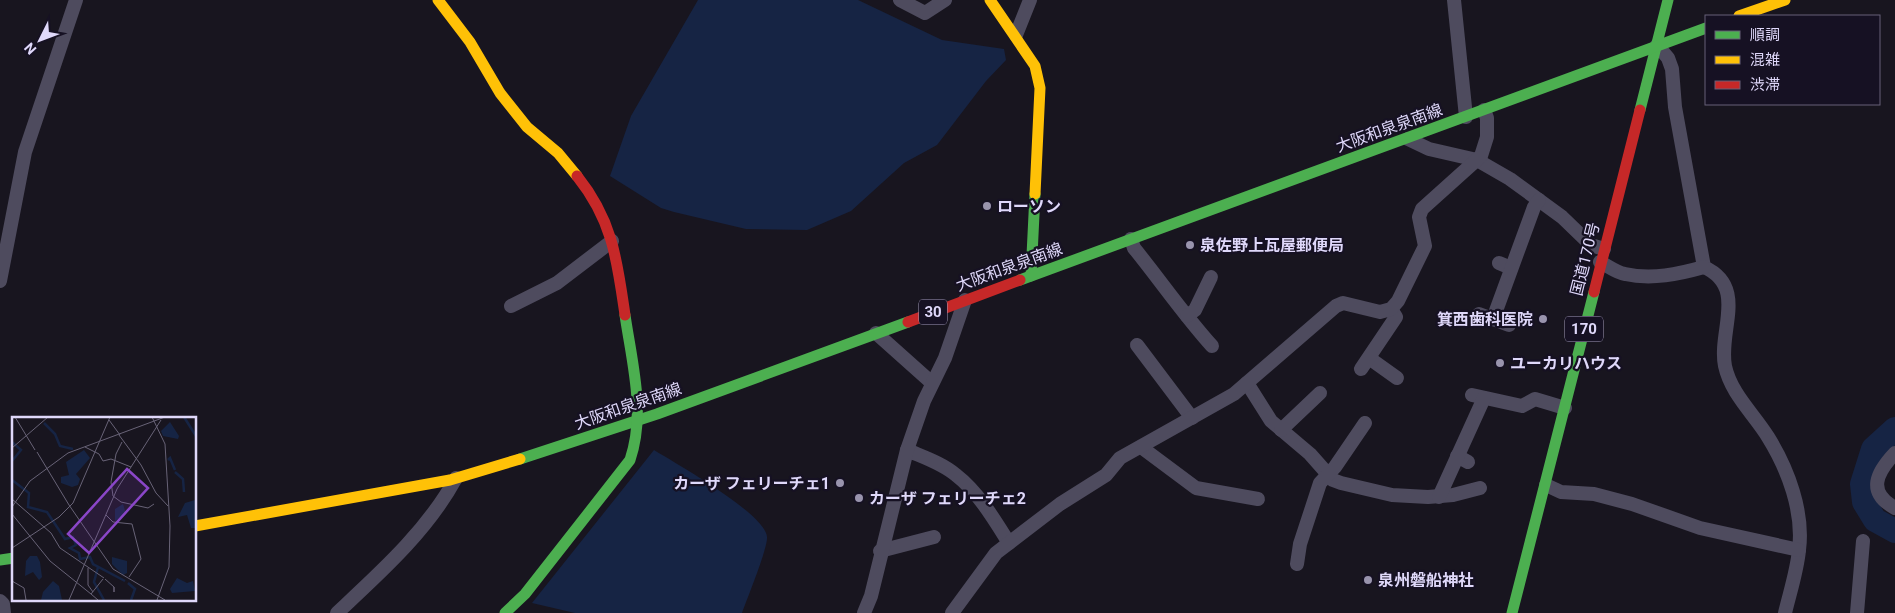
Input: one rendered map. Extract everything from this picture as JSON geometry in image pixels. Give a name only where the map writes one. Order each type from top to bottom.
[{"type":"main road","points":[[438,0],[470,42],[510,105],[527,127],[558,153],[592,195],[616,251],[636,394],[638,420],[636,444],[630,460],[525,594],[505,613]]},
{"type":"main road","points":[[990,0],[1016,35],[1035,66],[1040,88],[1031,276]]},
{"type":"main road","name":"国道170号","points":[[1512,613],[1668,0]]},
{"type":"main road","points":[[1742,15],[1785,0]]},
{"type":"main road","name":"大阪和泉泉南線","points":[[196,526],[456,478],[525,458],[638,420],[1408,139],[1705,28]]},
{"type":"street","points":[[0,282],[5,225],[25,152],[76,0]]},
{"type":"street","points":[[900,0],[925,13],[945,0]]},
{"type":"street","points":[[1016,35],[1030,0]]},
{"type":"street","points":[[1454,0],[1466,117]]},
{"type":"street","points":[[1657,45],[1668,58],[1672,69],[1674,107],[1704,267]]},
{"type":"street","points":[[952,613],[980,572],[996,553],[1060,504],[1106,475],[1120,458],[1234,394],[1336,306],[1343,303],[1380,312],[1391,309],[1398,301],[1425,246],[1419,217],[1422,209],[1482,156],[1487,137],[1487,118],[1484,110]]},
{"type":"street","points":[[1408,139],[1430,149],[1476,160],[1510,179],[1562,217],[1624,274],[1647,276],[1675,275],[1704,267],[1713,271],[1725,284],[1730,299],[1724,346],[1725,366],[1732,387],[1769,438],[1792,486],[1800,529],[1799,550],[1786,613]]},
{"type":"street","points":[[1493,320],[1505,266],[1539,200]]},
{"type":"street","points":[[1131,240],[1134,248],[1212,346]]},
{"type":"street","points":[[510,306],[557,283],[612,241]]},
{"type":"street","points":[[1187,316],[1195,310],[1210,278]]},
{"type":"street","points":[[864,613],[871,596],[880,550],[907,450],[932,383],[945,358],[965,300]]},
{"type":"street","points":[[1391,309],[1396,317],[1365,364],[1397,378]]},
{"type":"street","points":[[1479,314],[1509,325]]},
{"type":"street","points":[[876,333],[932,383]]},
{"type":"street","points":[[1136,345],[1192,418]]},
{"type":"street","points":[[1247,383],[1271,421],[1310,454],[1328,475],[1341,484],[1366,491],[1392,495],[1439,497],[1480,488]]},
{"type":"street","points":[[1280,430],[1320,393]]},
{"type":"street","points":[[1439,497],[1463,459],[1478,396],[1522,406],[1535,399],[1565,408]]},
{"type":"street","points":[[1297,564],[1300,544],[1320,483],[1328,475],[1365,423]]},
{"type":"street","points":[[1141,447],[1196,488],[1258,499]]},
{"type":"street","points":[[907,450],[939,464],[955,474],[970,488],[1009,543]]},
{"type":"street","points":[[1894,506],[1883,500],[1876,485],[1881,468],[1895,453]]},
{"type":"street","points":[[337,613],[383,570],[433,514],[456,478]]},
{"type":"street","points":[[1546,485],[1561,492],[1594,494],[1632,504],[1700,528],[1799,550]]},
{"type":"street","points":[[880,550],[934,537]]},
{"type":"street","points":[[1857,613],[1863,541]]},
{"type":"street","points":[[0,601],[3,604],[4,613]]},
{"type":"water","points":[[698,0],[858,0],[942,40],[1004,49],[1006,60],[986,81],[937,145],[904,163],[851,211],[807,230],[746,229],[661,208],[610,176],[631,116]]},
{"type":"water","points":[[654,450],[718,490],[752,516],[763,527],[767,537],[766,543],[742,613],[575,613],[532,603]]},
{"type":"waterway","points":[[1895,429],[1873,449],[1862,484],[1864,502],[1875,520],[1895,531]]},
{"type":"traffic: fast","points":[[1640,110],[1668,0]]},
{"type":"traffic: fast","points":[[1020,280],[1705,28]]},
{"type":"traffic: fast","points":[[1031,276],[1035,194]]},
{"type":"traffic: fast","points":[[1512,613],[1594,292]]},
{"type":"traffic: fast","points":[[505,613],[525,594],[630,460],[635,442],[637,406],[634,370],[625,315]]},
{"type":"traffic: fast","points":[[520,459],[657,414],[908,322]]},
{"type":"traffic: fast","points":[[0,560],[12,558]]},
{"type":"traffic: slow","points":[[438,0],[470,42],[500,93],[527,127],[558,153],[577,176]]},
{"type":"traffic: slow","points":[[990,0],[1035,66],[1040,88],[1035,194]]},
{"type":"traffic: slow","points":[[1742,15],[1785,0]]},
{"type":"traffic: slow","points":[[196,526],[450,480],[520,459]]},
{"type":"traffic: jam","points":[[1594,292],[1640,110]]},
{"type":"traffic: jam","points":[[577,176],[599,209],[612,242],[625,315]]},
{"type":"traffic: jam","points":[[908,322],[1020,280]]},
{"type":"place","name":"ローソン","points":[[987,206]]},
{"type":"place","name":"泉佐野上瓦屋郵便局","points":[[1190,245]]},
{"type":"place","name":"箕西歯科医院","points":[[1543,319]]},
{"type":"place","name":"ユーカリハウス","points":[[1500,363]]},
{"type":"place","name":"カーザ フェリーチェ1","points":[[840,483]]},
{"type":"place","name":"カーザ フェリーチェ2","points":[[859,498]]},
{"type":"place","name":"泉州磐船神社","points":[[1368,580]]}]
